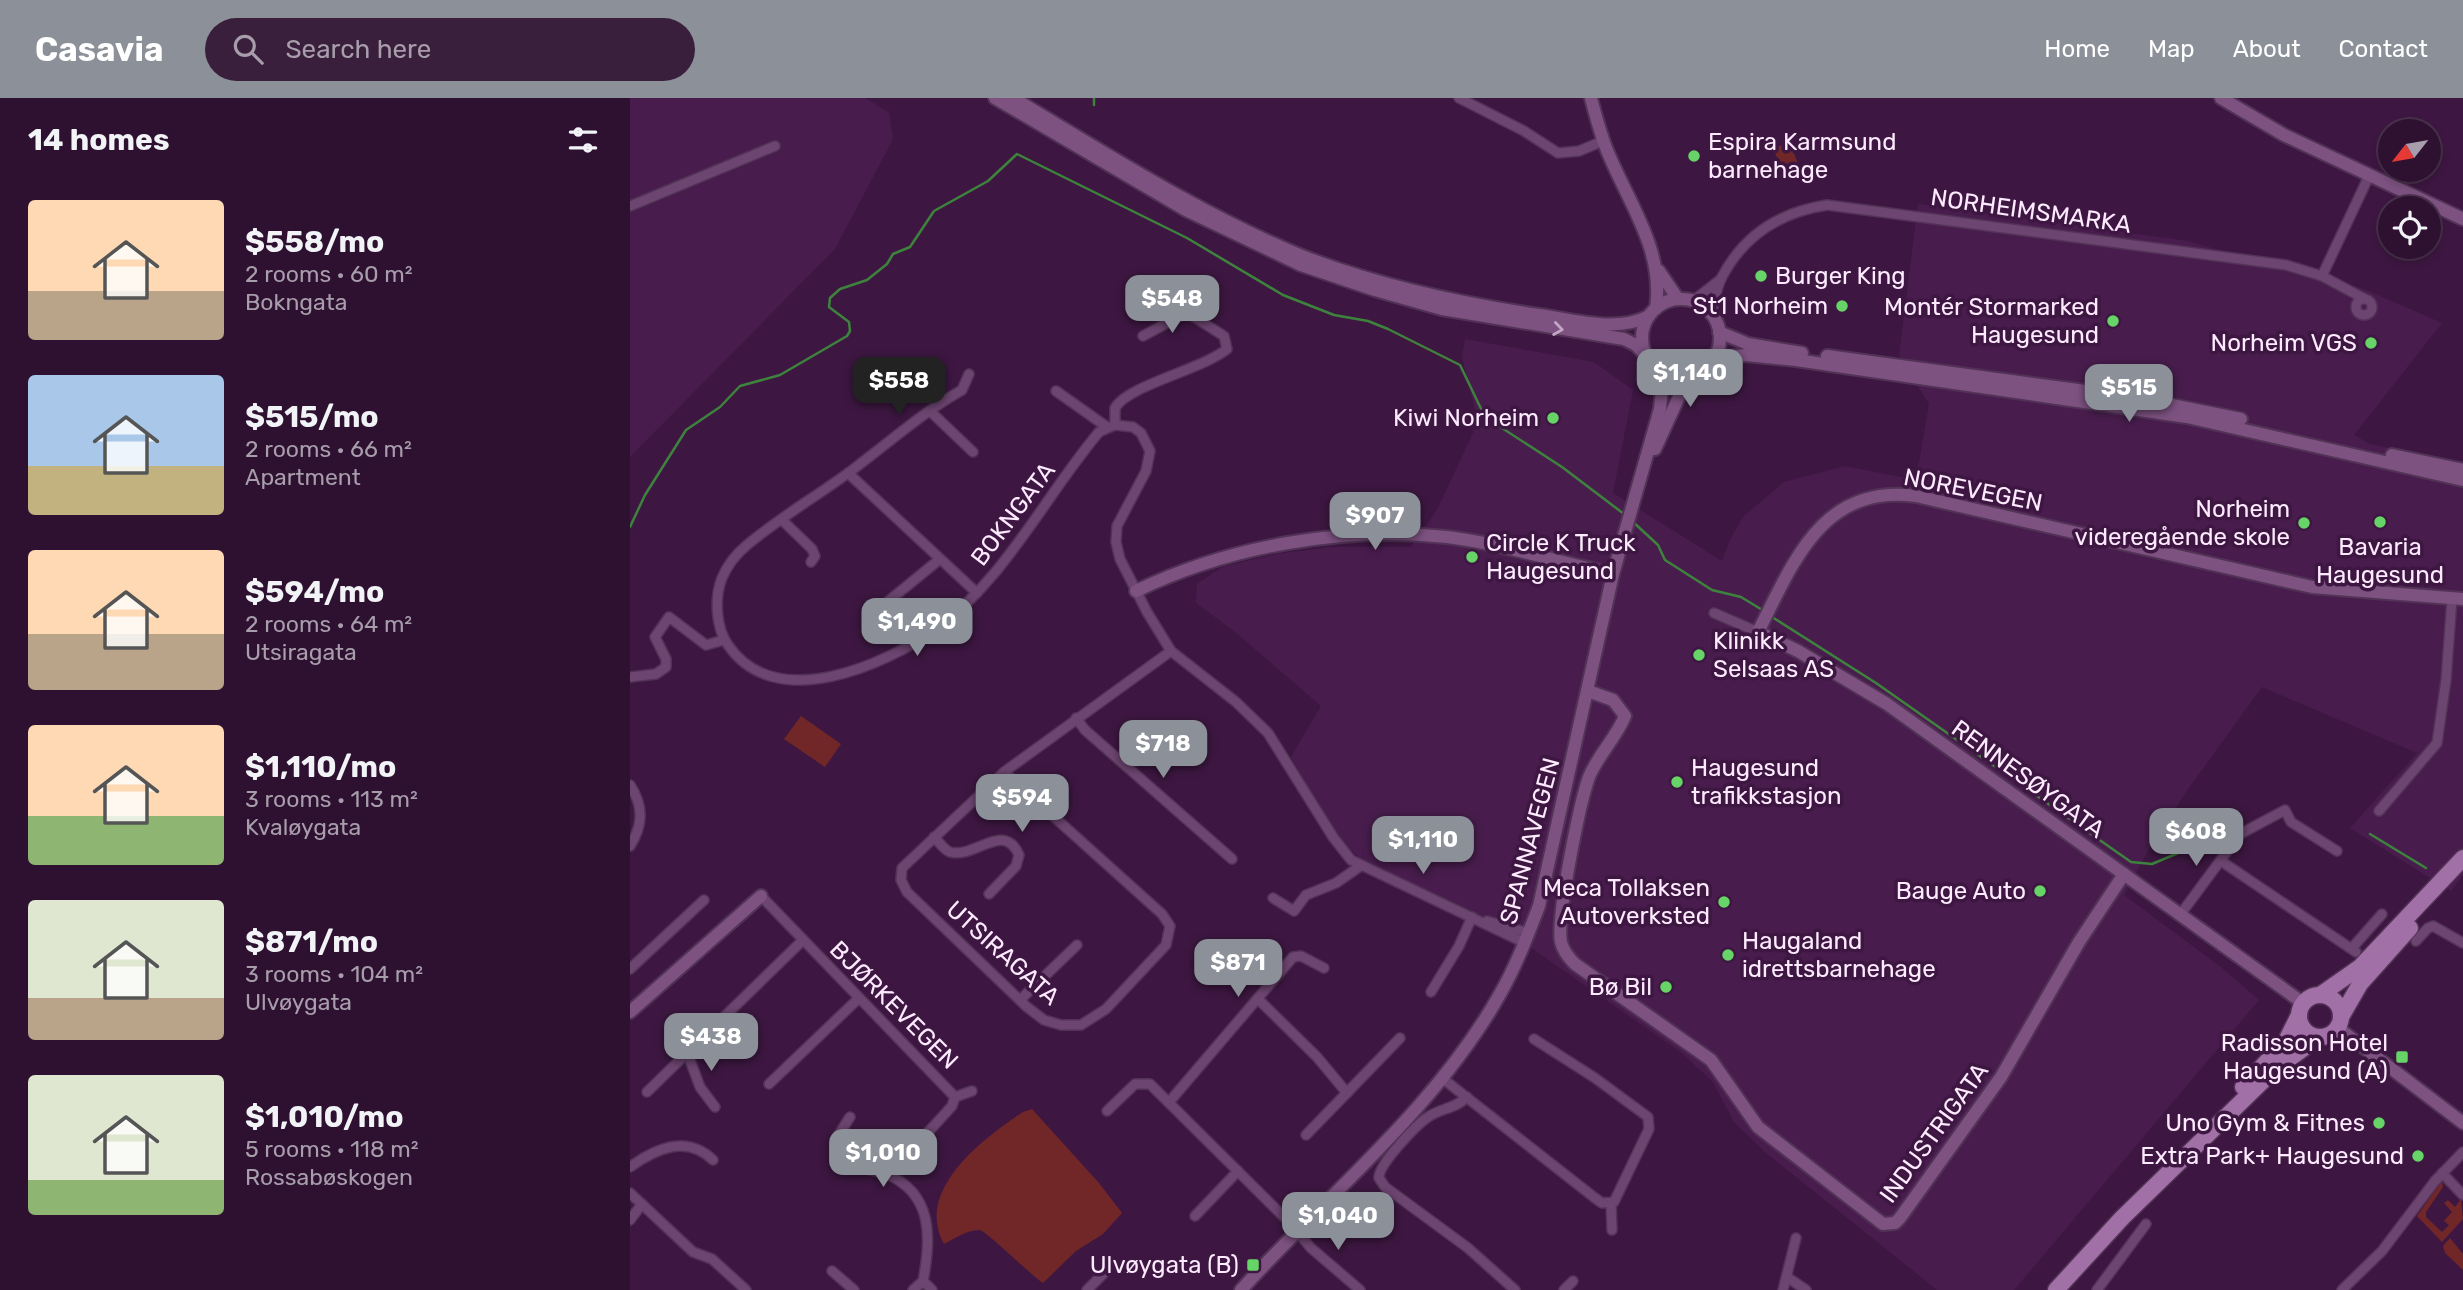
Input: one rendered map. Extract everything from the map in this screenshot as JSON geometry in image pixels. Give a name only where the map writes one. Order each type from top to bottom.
[{"type":"highway","points":[[2122,1218],[2137,1197],[2286,1041],[2301,1009],[2360,967],[2463,858]]},
{"type":"highway","points":[[2056,1290],[2122,1218],[2274,1070],[2319,1037],[2332,1034],[2360,984],[2463,869]]},
{"type":"highway","points":[[2320,995],[2337,1003],[2339,1023]]},
{"type":"highway","points":[[2301,1009],[2303,1029],[2319,1037]]},
{"type":"main road","points":[[995,98],[1186,210],[1301,265],[1374,290],[1443,309],[1624,339],[1636,345],[1659,371],[1676,377],[1688,377],[1706,368],[1714,359],[1719,332],[1711,314],[1693,301],[1678,299],[1623,325],[1525,313],[1426,295],[1339,270],[1268,241],[1209,212],[1013,98]]},
{"type":"main road","points":[[1591,98],[1603,141],[1639,216],[1653,257],[1678,299]]},
{"type":"main road","points":[[2221,98],[2284,135],[2463,219]]},
{"type":"main road","points":[[1647,357],[1642,336],[1653,312],[1653,257]]},
{"type":"main road","points":[[1719,332],[1748,344],[2192,407],[2463,470]]},
{"type":"main road","points":[[1714,359],[1746,355],[1784,359],[2152,411],[2237,426],[2463,480]]},
{"type":"main road","points":[[1642,474],[1662,397],[1659,371]]},
{"type":"main road","points":[[1642,474],[1688,377]]},
{"type":"main road","name":"SPANNAVEGEN","points":[[1241,1290],[1442,1078],[1501,994],[1527,938],[1560,820],[1613,575],[1642,474]]},
{"type":"main road","name":"NOREVEGEN","points":[[1758,632],[1805,544],[1819,526],[1857,501],[1896,494],[1916,496],[2312,587],[2457,599]]},
{"type":"main road","points":[[1136,591],[1240,553],[1350,537],[1448,537],[1613,575]]},
{"type":"main road","name":"RENNESØYGATA","points":[[1758,632],[1798,651],[1887,704],[2180,915],[2301,1009]]},
{"type":"main road","name":"INDUSTRIGATA","points":[[1588,691],[1613,700],[1625,716],[1593,768],[1585,793],[1561,919],[1561,943],[1566,953],[1575,964],[1711,1060],[1758,1128],[1883,1224],[1900,1218],[2001,1077],[2079,942],[2124,874]]},
{"type":"main road","points":[[630,1012],[761,896]]},
{"type":"main road","points":[[2339,1023],[2463,1123]]},
{"type":"street","points":[[1459,98],[1524,131],[1558,153],[1579,151],[1603,141]]},
{"type":"street","points":[[630,206],[775,146]]},
{"type":"street","points":[[2322,276],[2369,176]]},
{"type":"street","name":"NORHEIMSMARKA","points":[[1693,301],[1721,279],[1746,242],[1762,229],[1791,212],[1827,205],[2273,263],[2322,276],[2365,299]]},
{"type":"street","name":"NORHEIMSMARKA","points":[[1711,314],[1721,279]]},
{"type":"street","points":[[1111,426],[1115,408],[1127,395],[1187,372],[1227,349],[1224,336],[1189,311],[1180,296]]},
{"type":"street","points":[[1143,336],[1189,311]]},
{"type":"street","points":[[630,677],[656,674],[666,667],[666,659],[655,637],[669,617],[706,645],[724,640],[718,613],[721,579],[739,552],[962,390],[970,374]]},
{"type":"street","points":[[1056,391],[1111,426],[1133,427],[1141,433],[1150,451],[1146,471],[1117,526],[1116,542],[1120,559],[1136,591],[1171,650],[1236,702],[1268,733],[1333,837],[1359,867],[1411,886],[1472,918],[1527,938]]},
{"type":"street","points":[[931,412],[973,452]]},
{"type":"street","name":"BOKNGATA","points":[[724,640],[742,662],[757,673],[781,680],[805,681],[876,662],[903,649],[936,628],[977,593],[1092,440],[1111,426]]},
{"type":"street","points":[[848,473],[977,593]]},
{"type":"street","points":[[782,520],[812,549],[815,556],[811,562]]},
{"type":"street","points":[[880,608],[940,559]]},
{"type":"street","name":"NOREVEGEN","points":[[2379,811],[2437,743],[2457,599]]},
{"type":"street","name":"RENNESØYGATA","points":[[1714,613],[1758,632]]},
{"type":"street","name":"UTSIRAGATA","points":[[1004,772],[1162,914],[1171,933],[1166,944],[1105,1009],[1090,1021],[1061,1025],[1044,1020],[903,886],[902,868],[1004,772],[1171,650]]},
{"type":"street","points":[[1076,718],[1085,730],[1232,859]]},
{"type":"street","points":[[630,785],[638,797],[641,823],[630,846]]},
{"type":"street","points":[[2180,915],[2243,831],[2285,810],[2291,822],[2337,851]]},
{"type":"street","name":"UTSIRAGATA","points":[[934,837],[946,850],[958,853],[1001,839],[1012,845],[1019,855],[1016,866],[989,894]]},
{"type":"street","points":[[2221,861],[2354,950],[2382,914]]},
{"type":"street","points":[[1273,898],[1294,911],[1306,895],[1336,883],[1359,867]]},
{"type":"street","name":"BJØRKEVEGEN","points":[[761,896],[955,1097],[953,1106],[889,1175]]},
{"type":"street","points":[[630,969],[704,901]]},
{"type":"street","points":[[1431,992],[1459,946],[1472,918]]},
{"type":"street","points":[[2416,941],[2433,926],[2463,943]]},
{"type":"street","points":[[647,1092],[803,940]]},
{"type":"street","points":[[1020,1000],[1077,945]]},
{"type":"street","points":[[1170,1101],[1296,956],[1324,968]]},
{"type":"street","points":[[769,1084],[859,998]]},
{"type":"street","points":[[1258,999],[1317,1057],[1347,1093]]},
{"type":"street","points":[[1306,1135],[1400,1038]]},
{"type":"street","points":[[1442,1078],[1595,1198],[1602,1203],[1611,1203],[1618,1198],[1645,1139],[1648,1117],[1595,1078],[1534,1039]]},
{"type":"street","points":[[687,1052],[700,1087],[715,1107]]},
{"type":"street","points":[[1107,1111],[1139,1083],[1150,1084],[1170,1101],[1296,1232],[1358,1289]]},
{"type":"street","points":[[955,1097],[972,1091]]},
{"type":"street","points":[[1467,1097],[1456,1107],[1425,1119],[1381,1167],[1379,1178],[1385,1187],[1468,1248],[1515,1290]]},
{"type":"street","points":[[850,1116],[836,1139],[839,1159],[850,1166],[889,1175],[908,1189],[927,1221],[930,1244],[923,1281],[913,1290]]},
{"type":"street","points":[[630,1167],[651,1153],[671,1145],[699,1150],[713,1160]]},
{"type":"street","points":[[2342,1290],[2382,1251],[2442,1173],[2463,1152]]},
{"type":"street","points":[[1195,1216],[1238,1171]]},
{"type":"street","points":[[2442,1173],[2463,1195]]},
{"type":"street","points":[[630,1193],[692,1252],[712,1259],[743,1289]]},
{"type":"street","points":[[1611,1203],[1612,1230]]},
{"type":"street","points":[[630,1220],[642,1205]]},
{"type":"street","points":[[2096,1290],[2146,1224]]},
{"type":"street","points":[[1783,1290],[1796,1238]]},
{"type":"street","points":[[832,1271],[854,1290]]},
{"type":"street","points":[[1087,1290],[1104,1273]]},
{"type":"street","points":[[1787,1277],[1806,1290]]},
{"type":"street","points":[[923,1281],[932,1290]]},
{"type":"street","points":[[1564,1290],[1573,1281]]},
{"type":"shaded area","points":[[630,98],[865,98],[889,113],[893,139],[835,249],[630,457]]},
{"type":"shaded area","points":[[1789,142],[1800,168],[1787,179],[1773,149]]},
{"type":"shaded area","points":[[1918,204],[2188,241],[2257,261],[2299,268],[2364,289],[2442,323],[2354,435],[2370,444],[2463,463],[2463,875],[2451,891],[2350,828],[2417,753],[2262,687],[2188,789],[2148,851],[2124,895],[2222,968],[2259,1000],[2014,1290],[1937,1290],[1765,1152],[1734,1122],[1713,1082],[1682,1053],[1527,945],[1427,903],[1364,862],[1334,833],[1291,757],[1321,706],[1234,631],[1196,603],[1197,584],[1222,567],[1276,554],[1331,547],[1411,547],[1437,510],[1478,422],[1462,357],[1465,339],[1594,362],[1633,390],[1613,493],[1722,561],[1743,517],[1784,482],[1845,466],[1916,480],[1929,404],[1899,356]]},
{"type":"shaded area","points":[[801,716],[841,744],[825,767],[784,739]]},
{"type":"shaded area","points":[[1032,1109],[1099,1183],[1122,1213],[1103,1234],[1076,1251],[1043,1283],[980,1230],[966,1233],[944,1244],[937,1224],[938,1204],[946,1185],[958,1168],[990,1136],[1023,1112]]},
{"type":"shaded area","points":[[2442,1181],[2443,1187],[2426,1212],[2426,1217],[2442,1232],[2449,1225],[2444,1221],[2452,1212],[2444,1203],[2448,1200],[2455,1207],[2461,1199],[2463,1219],[2442,1242],[2417,1216]]},
{"type":"shaded area","points":[[2450,1238],[2463,1254],[2463,1270],[2445,1253],[2443,1246]]},
{"type":"waterway","points":[[1094,98],[1094,105]]},
{"type":"waterway","points":[[630,527],[645,495],[686,430],[720,407],[740,386],[780,375],[847,336],[850,331],[849,322],[829,307],[830,298],[840,289],[867,280],[887,264],[893,254],[910,247],[934,211],[988,181],[1017,154],[1187,238],[1283,295],[1334,315],[1368,321],[1460,365],[1485,417],[1562,467],[1624,514]]},
{"type":"waterway","points":[[1632,521],[1658,545],[1665,560],[1712,590],[1741,597],[1764,611]]},
{"type":"waterway","points":[[1772,617],[1876,683],[2131,862],[2152,864],[2190,848]]},
{"type":"waterway","points":[[2370,834],[2426,868]]},
{"type":"place","name":"Espira Karmsund barnehage","points":[[1694,156]]},
{"type":"place","name":"Burger King","points":[[1761,276]]},
{"type":"place","name":"St1 Norheim","points":[[1842,306]]},
{"type":"place","name":"Montér Stormarked Haugesund","points":[[2113,321]]},
{"type":"place","name":"Norheim VGS","points":[[2371,343]]},
{"type":"place","name":"Kiwi Norheim","points":[[1553,418]]},
{"type":"place","name":"Bavaria Haugesund","points":[[2380,522]]},
{"type":"place","name":"Norheim videregående skole","points":[[2304,523]]},
{"type":"place","name":"Circle K Truck Haugesund","points":[[1472,557]]},
{"type":"place","name":"Klinikk Selsaas AS","points":[[1699,655]]},
{"type":"place","name":"Haugesund trafikkstasjon","points":[[1677,782]]},
{"type":"place","name":"Bauge Auto","points":[[2040,891]]},
{"type":"place","name":"Meca Tollaksen Autoverksted","points":[[1724,902]]},
{"type":"place","name":"Haugaland idrettsbarnehage","points":[[1728,955]]},
{"type":"place","name":"Bø Bil","points":[[1666,987]]},
{"type":"place","name":"Radisson Hotel Haugesund (A)","points":[[2402,1057]]},
{"type":"place","name":"Uno Gym & Fitnes","points":[[2379,1123]]},
{"type":"place","name":"Extra Park+ Haugesund","points":[[2418,1156]]},
{"type":"place","name":"Ulvøygata (B)","points":[[1253,1265]]}]
